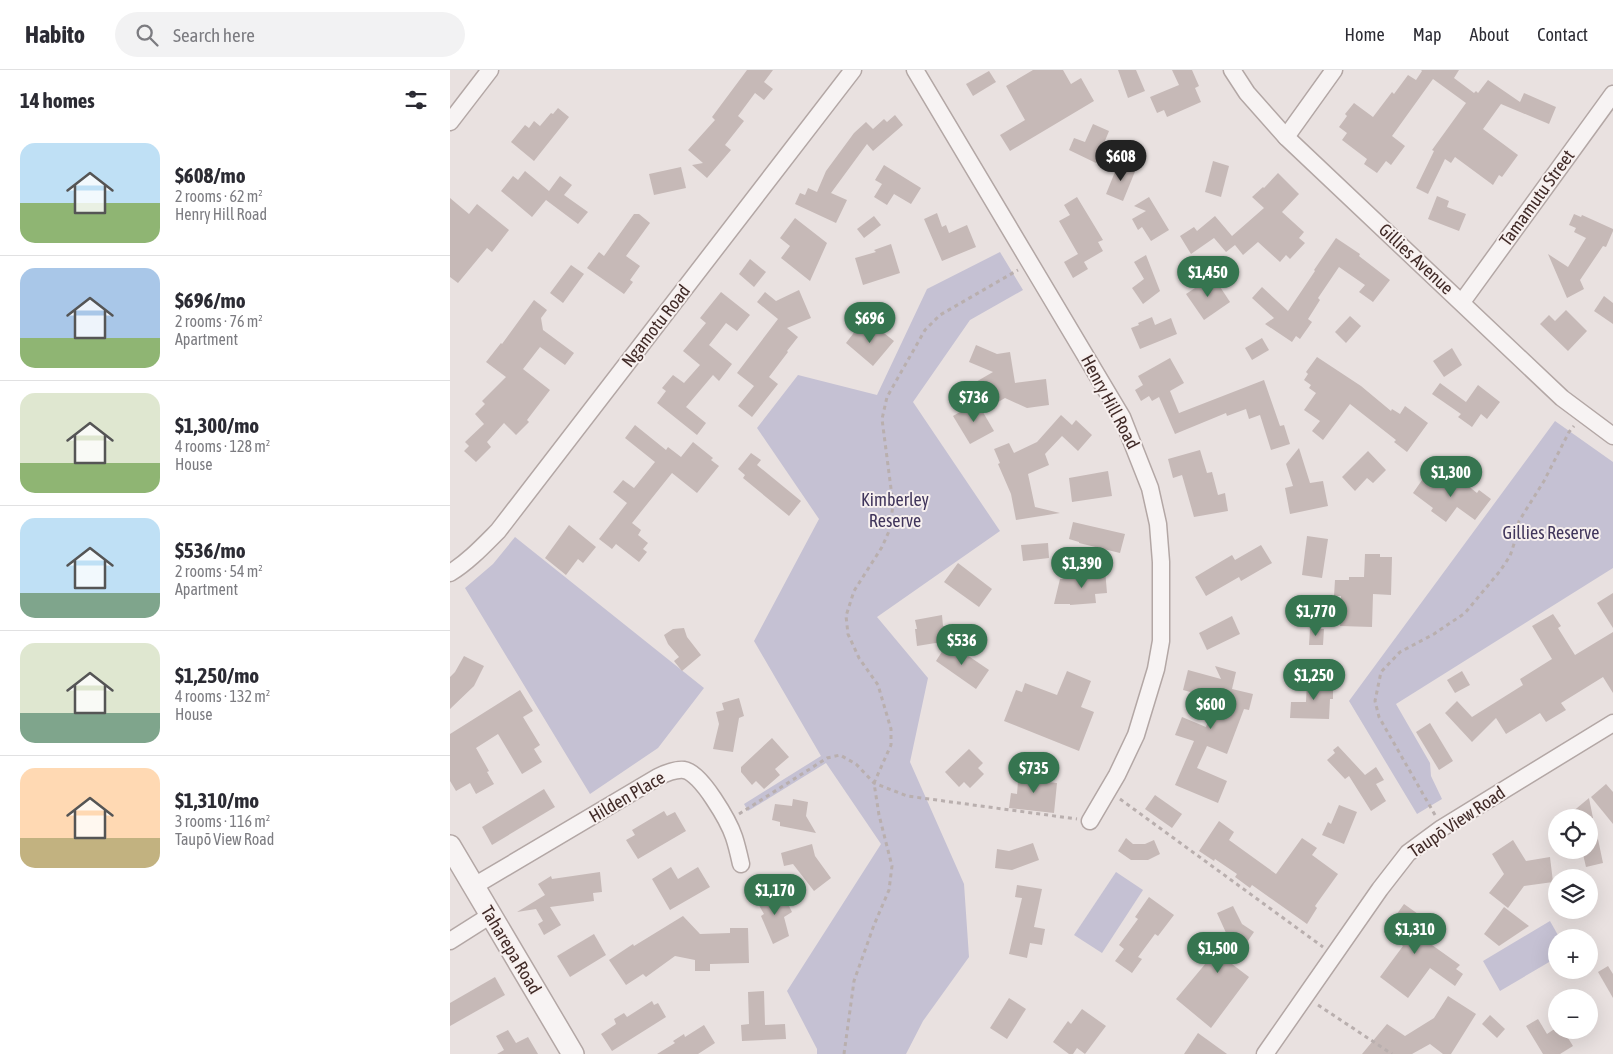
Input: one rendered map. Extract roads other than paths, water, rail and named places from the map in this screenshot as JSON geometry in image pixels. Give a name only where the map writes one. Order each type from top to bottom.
[{"type":"street","points":[[450,122],[490,70]]},
{"type":"street","name":"Ngamotu Road","points":[[450,573],[480,549],[498,531],[853,70]]},
{"type":"street","name":"Henry Hill Road","points":[[915,70],[1122,417],[1150,488],[1158,524],[1161,562],[1161,642],[1156,669],[1136,735],[1117,775],[1090,821]]},
{"type":"street","name":"Gillies Avenue","points":[[1232,70],[1247,93],[1286,137],[1562,398],[1613,436]]},
{"type":"street","points":[[1286,137],[1334,70]]},
{"type":"street","name":"Tamamutu Street","points":[[1462,302],[1613,94]]},
{"type":"street","name":"Taupō View Road","points":[[1265,1054],[1408,852],[1442,828],[1613,723]]},
{"type":"street","name":"Hilden Place","points":[[474,886],[658,777],[673,771],[685,770],[696,775],[706,787],[733,835],[741,864]]},
{"type":"street","name":"Taharepa Road","points":[[450,846],[573,1054]]},
{"type":"street","points":[[450,941],[491,916]]},
{"type":"park label","name":"Kimberley Reserve","points":[[895,510]]},
{"type":"park label","name":"Gillies Reserve","points":[[1551,533]]}]
